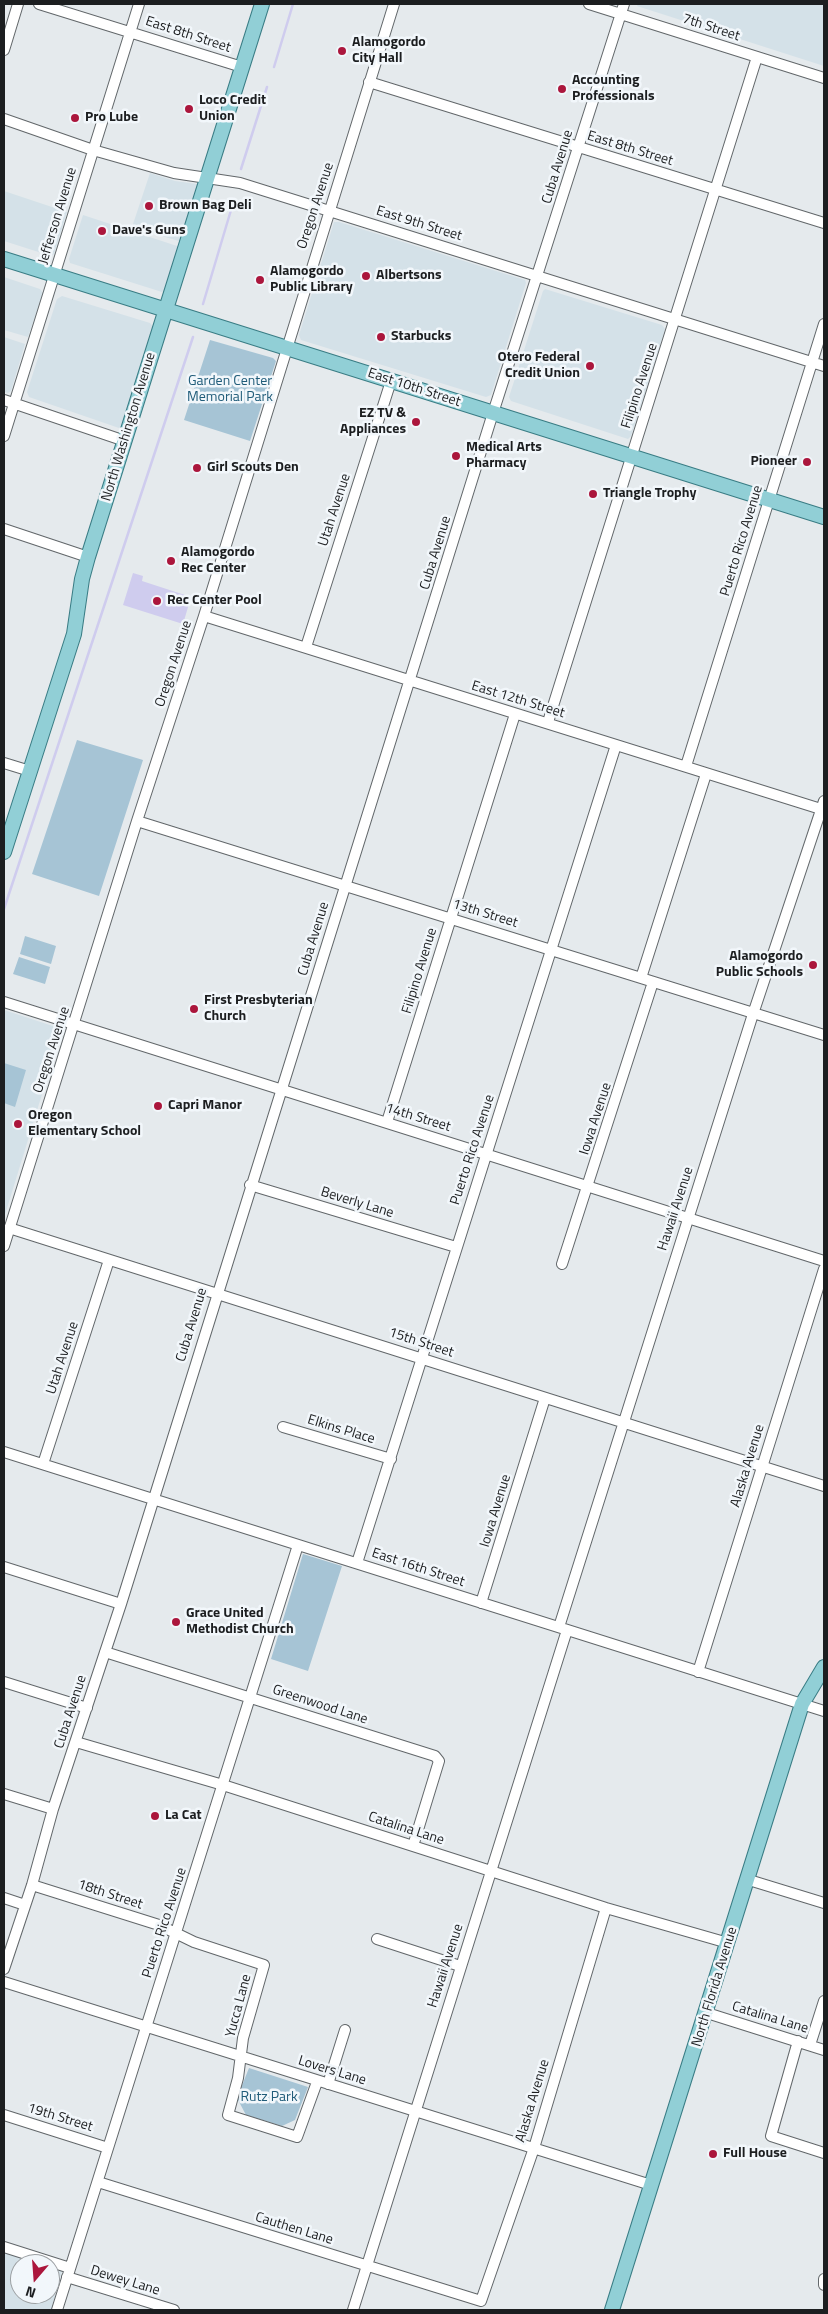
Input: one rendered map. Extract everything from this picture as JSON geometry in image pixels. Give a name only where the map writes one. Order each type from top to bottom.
[{"type":"main road","name":"North Washington Avenue","points":[[4,852],[74,634],[82,579],[88,557],[262,4]]},
{"type":"main road","name":"East 10th Street","points":[[4,259],[824,517]]},
{"type":"main road","name":"North Florida Avenue","points":[[613,2310],[802,1704],[824,1667]]},
{"type":"street","points":[[4,50],[18,4]]},
{"type":"street","name":"East 8th Street","points":[[39,4],[242,67]]},
{"type":"street","name":"Jefferson Avenue","points":[[4,436],[9,402],[54,275],[139,4]]},
{"type":"street","name":"Oregon Avenue","points":[[4,1246],[137,821],[204,616],[394,4]]},
{"type":"street","name":"7th Street","points":[[589,4],[622,9],[757,57],[824,78]]},
{"type":"street","name":"Cuba Avenue","points":[[4,1969],[32,1885],[53,1809],[121,1604],[250,1185],[622,9]]},
{"type":"street","name":"Filipino Avenue","points":[[548,722],[757,57]]},
{"type":"street","name":"East 8th Street","points":[[370,82],[824,224]]},
{"type":"street","name":"East 9th Street","points":[[4,119],[93,150],[174,173],[240,183],[824,366]]},
{"type":"street","name":"Puerto Rico Avenue","points":[[686,766],[824,324]]},
{"type":"street","name":"Utah Avenue","points":[[306,647],[391,381]]},
{"type":"street","points":[[9,402],[125,440]]},
{"type":"street","points":[[4,529],[88,557]]},
{"type":"street","name":"East 12th Street","points":[[204,616],[515,714],[548,722],[616,746],[686,766],[706,774],[823,807]]},
{"type":"street","name":"Filipino Avenue","points":[[387,1122],[515,714]]},
{"type":"street","name":"Puerto Rico Avenue","points":[[357,1562],[616,746]]},
{"type":"street","points":[[4,763],[30,771]]},
{"type":"street","points":[[640,978],[706,774]]},
{"type":"street","name":"Hawaii Avenue","points":[[353,2310],[491,1872],[622,1422],[753,1014],[823,807]]},
{"type":"street","name":"13th Street","points":[[137,821],[824,1036]]},
{"type":"street","name":"Iowa Avenue","points":[[562,1264],[654,982]]},
{"type":"street","name":"14th Street","points":[[4,1002],[282,1088],[824,1261]]},
{"type":"street","name":"Beverly Lane","points":[[250,1185],[456,1247]]},
{"type":"street","name":"15th Street","points":[[9,1228],[824,1486]]},
{"type":"street","name":"Utah Avenue","points":[[43,1464],[109,1260]]},
{"type":"street","name":"Alaska Avenue","points":[[698,1672],[824,1269]]},
{"type":"street","name":"Iowa Avenue","points":[[481,1603],[545,1398]]},
{"type":"street","name":"Elkins Place","points":[[282,1427],[391,1459]]},
{"type":"street","name":"East 16th Street","points":[[4,1452],[824,1711]]},
{"type":"street","name":"Puerto Rico Avenue","points":[[57,2310],[298,1545]]},
{"type":"street","points":[[4,1567],[121,1604]]},
{"type":"street","name":"Greenwood Lane","points":[[105,1652],[435,1756],[439,1761],[413,1846]]},
{"type":"street","points":[[4,1682],[87,1708]]},
{"type":"street","name":"Catalina Lane","points":[[76,1742],[223,1785],[606,1908],[728,1943]]},
{"type":"street","points":[[4,1794],[53,1809]]},
{"type":"street","points":[[748,1880],[824,1903]]},
{"type":"street","name":"18th Street","points":[[32,1885],[159,1925],[176,1934],[264,1965]]},
{"type":"street","points":[[4,1898],[25,1905]]},
{"type":"street","name":"Alaska Avenue","points":[[482,2300],[534,2148],[606,1908]]},
{"type":"street","points":[[377,1939],[460,1966]]},
{"type":"street","name":"Yucca Lane","points":[[264,1965],[243,2038],[238,2078],[228,2115],[297,2137],[322,2083]]},
{"type":"street","name":"Lovers Lane","points":[[4,1982],[651,2186]]},
{"type":"street","points":[[810,2045],[824,2001]]},
{"type":"street","name":"Catalina Lane","points":[[707,2012],[824,2050]]},
{"type":"street","points":[[322,2083],[344,2030]]},
{"type":"street","points":[[798,2041],[771,2136],[824,2153]]},
{"type":"street","name":"19th Street","points":[[4,2115],[108,2148]]},
{"type":"street","name":"Cauthen Lane","points":[[98,2182],[366,2266],[482,2300]]},
{"type":"street","name":"Dewey Lane","points":[[4,2247],[174,2310]]},
{"type":"street","points":[[824,2278],[824,2285]]},
{"type":"shaded area","points":[[638,4],[824,4],[824,66],[637,6]]},
{"type":"shaded area","points":[[150,173],[175,181],[197,184],[199,189],[182,242],[132,227]]},
{"type":"shaded area","points":[[4,191],[67,212],[54,254],[51,256],[4,241]]},
{"type":"shaded area","points":[[83,215],[180,247],[166,290],[162,292],[70,263],[69,259]]},
{"type":"shaded area","points":[[334,222],[525,280],[526,283],[491,395],[486,397],[301,340],[299,335]]},
{"type":"shaded area","points":[[4,277],[40,289],[43,293],[28,337],[4,330]]},
{"type":"shaded area","points":[[545,289],[662,325],[665,329],[631,436],[628,439],[511,401],[509,397]]},
{"type":"shaded area","points":[[62,296],[150,323],[154,328],[124,425],[119,428],[29,397],[27,392],[57,299]]},
{"type":"shaded area","points":[[4,337],[25,344],[11,391],[8,393],[4,392]]},
{"type":"shaded area","name":"Rec Center Pool","points":[[133,573],[143,576],[142,581],[191,597],[183,624],[123,605]]},
{"type":"shaded area","name":"Oregon Elementary School","points":[[4,1010],[62,1029],[4,1218]]},
{"type":"shaded area","points":[[4,2252],[10,2254],[10,2304],[53,2304],[51,2310],[4,2310]]},
{"type":"green space","name":"Garden Center Memorial Park","points":[[210,340],[273,358],[276,361],[250,441],[184,420]]},
{"type":"green space","points":[[77,740],[143,760],[99,896],[32,874]]},
{"type":"green space","points":[[25,936],[56,946],[51,964],[20,954]]},
{"type":"green space","points":[[19,957],[50,967],[45,984],[13,974]]},
{"type":"green space","points":[[4,1063],[26,1070],[15,1107],[4,1103]]},
{"type":"green space","points":[[303,1554],[342,1566],[308,1671],[271,1659]]},
{"type":"green space","name":"Rutz Park","points":[[249,2068],[308,2087],[295,2120],[282,2126],[246,2115],[237,2098]]},
{"type":"waterway","points":[[274,67],[293,4]]},
{"type":"waterway","points":[[241,169],[267,87]]},
{"type":"waterway","points":[[203,304],[234,200]]},
{"type":"waterway","points":[[4,909],[193,337]]},
{"type":"place","name":"Alamogordo City Hall","points":[[342,51]]},
{"type":"place","name":"Accounting Professionals","points":[[562,89]]},
{"type":"place","name":"Loco Credit Union","points":[[189,109]]},
{"type":"place","name":"Pro Lube","points":[[75,118]]},
{"type":"place","name":"Brown Bag Deli","points":[[149,206]]},
{"type":"place","name":"Dave's Guns","points":[[102,231]]},
{"type":"place","name":"Albertsons","points":[[366,276]]},
{"type":"place","name":"Alamogordo Public Library","points":[[260,280]]},
{"type":"place","name":"Starbucks","points":[[381,337]]},
{"type":"place","name":"Otero Federal Credit Union","points":[[590,366]]},
{"type":"place","name":"EZ TV & Appliances","points":[[416,422]]},
{"type":"place","name":"Medical Arts Pharmacy","points":[[456,456]]},
{"type":"place","name":"Pioneer","points":[[807,462]]},
{"type":"place","name":"Girl Scouts Den","points":[[197,468]]},
{"type":"place","name":"Triangle Trophy","points":[[593,494]]},
{"type":"place","name":"Alamogordo Rec Center","points":[[171,561]]},
{"type":"place","name":"Rec Center Pool","points":[[157,601]]},
{"type":"place","name":"Alamogordo Public Schools","points":[[813,965]]},
{"type":"place","name":"First Presbyterian Church","points":[[194,1009]]},
{"type":"place","name":"Capri Manor","points":[[158,1106]]},
{"type":"place","name":"Oregon Elementary School","points":[[18,1124]]},
{"type":"place","name":"Grace United Methodist Church","points":[[176,1622]]},
{"type":"place","name":"La Cat","points":[[155,1816]]},
{"type":"place","name":"Full House","points":[[713,2154]]}]
